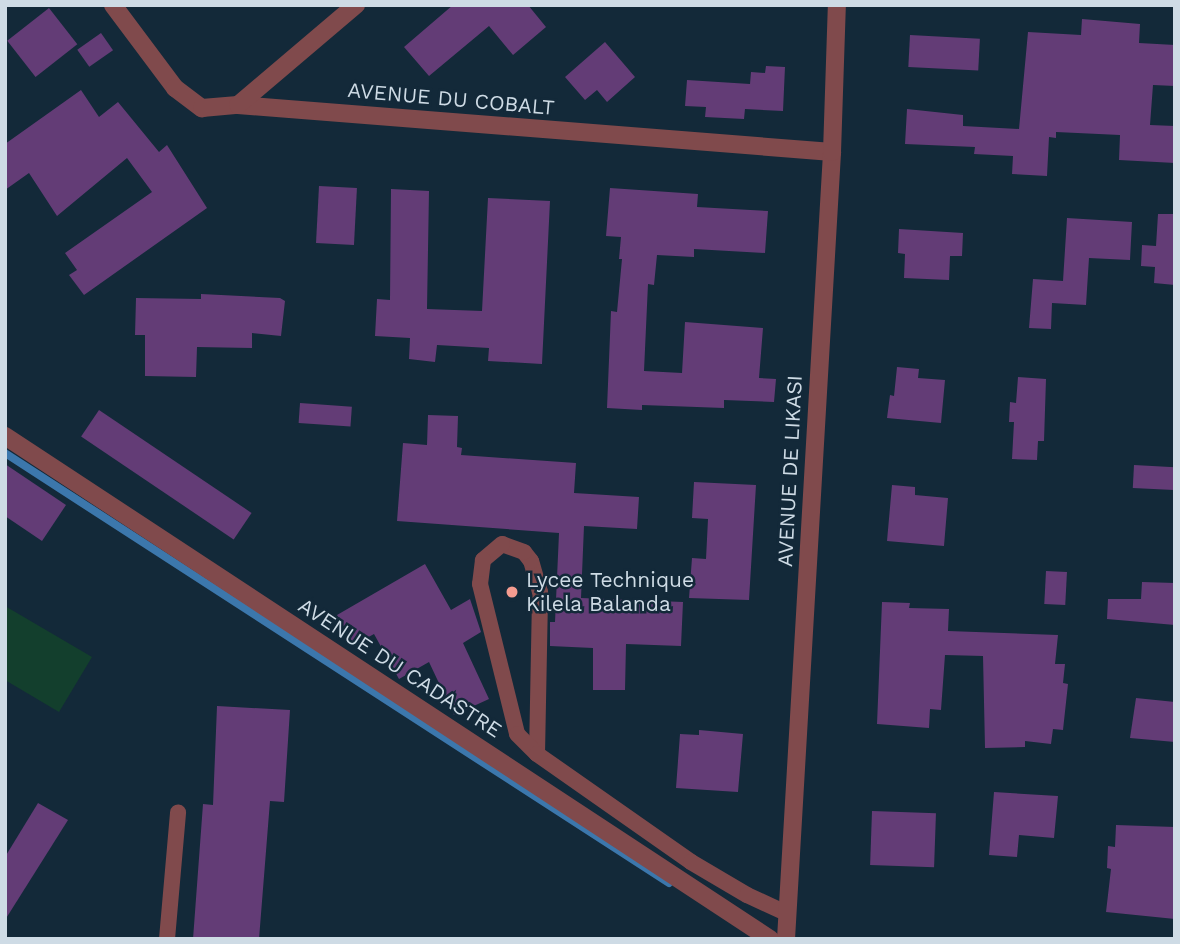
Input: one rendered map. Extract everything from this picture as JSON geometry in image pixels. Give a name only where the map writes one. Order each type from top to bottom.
[{"type":"street","name":"AVENUE DU COBALT","points":[[113,5],[182,94],[202,108],[238,105],[832,152]]},
{"type":"street","points":[[238,105],[356,5]]},
{"type":"street","name":"AVENUE DE LIKASI","points":[[786,939],[832,152],[837,5]]},
{"type":"street","name":"AVENUE DU CADASTRE","points":[[5,436],[770,939]]},
{"type":"lane","points":[[537,754],[540,592],[531,561],[524,552],[502,544],[483,560],[480,584],[513,724],[526,745],[537,754],[691,862],[747,895],[786,913]]},
{"type":"lane","points":[[167,939],[178,812]]},
{"type":"green space","points":[[5,606],[92,657],[59,712],[5,680]]},
{"type":"building","points":[[453,5],[528,5],[546,27],[513,55],[489,26],[429,76],[404,47]]},
{"type":"building","points":[[49,8],[77,44],[36,77],[7,41]]},
{"type":"building","points":[[1082,19],[1140,24],[1139,43],[1175,45],[1175,86],[1153,85],[1150,125],[1175,126],[1175,163],[1119,160],[1120,135],[1056,132],[1056,138],[1049,137],[1047,176],[1012,174],[1013,156],[974,154],[975,147],[905,144],[907,109],[963,115],[963,126],[1019,129],[1028,32],[1081,35]]},
{"type":"building","points":[[101,33],[113,50],[89,67],[77,50]]},
{"type":"building","points":[[910,35],[980,39],[978,71],[908,67]]},
{"type":"building","points":[[605,42],[635,77],[607,102],[597,90],[585,100],[565,77]]},
{"type":"building","points":[[766,66],[785,67],[783,111],[745,109],[744,119],[705,117],[706,107],[685,106],[687,80],[750,84],[751,72],[765,73]]},
{"type":"building","points":[[81,90],[99,117],[118,102],[159,152],[167,145],[207,208],[84,295],[69,275],[77,270],[65,253],[152,192],[127,158],[57,216],[29,173],[5,190],[5,144]]},
{"type":"building","points":[[319,186],[357,188],[354,245],[316,243]]},
{"type":"building","points":[[610,188],[698,194],[697,207],[768,211],[765,253],[694,249],[694,257],[657,255],[654,285],[648,284],[644,371],[682,373],[685,322],[763,328],[759,378],[776,379],[774,402],[724,400],[724,408],[642,405],[642,410],[607,408],[611,311],[617,312],[622,259],[619,259],[621,237],[606,236]]},
{"type":"building","points":[[391,189],[429,191],[427,309],[482,311],[488,198],[550,201],[542,364],[488,361],[489,348],[437,345],[435,362],[409,359],[410,338],[375,336],[377,299],[390,300]]},
{"type":"building","points":[[1158,214],[1175,214],[1175,285],[1154,283],[1155,267],[1141,266],[1142,245],[1156,246]]},
{"type":"building","points":[[1067,218],[1132,222],[1130,260],[1089,258],[1086,305],[1052,303],[1051,329],[1029,328],[1033,279],[1063,281]]},
{"type":"building","points":[[899,229],[963,233],[962,256],[950,256],[949,280],[904,278],[905,254],[898,253]]},
{"type":"building","points":[[201,294],[280,298],[285,301],[281,336],[252,333],[252,348],[197,347],[196,377],[145,376],[145,335],[135,335],[136,298],[201,299]]},
{"type":"building","points":[[897,367],[919,369],[918,378],[945,380],[941,423],[887,418],[890,395],[894,396]]},
{"type":"building","points":[[1018,377],[1046,379],[1044,441],[1038,441],[1037,460],[1012,459],[1014,422],[1009,422],[1010,402],[1016,403]]},
{"type":"building","points":[[300,403],[352,407],[350,427],[299,423]]},
{"type":"building","points":[[99,410],[252,513],[234,539],[81,437]]},
{"type":"building","points":[[428,415],[458,416],[457,447],[462,448],[461,455],[576,463],[574,493],[639,497],[637,529],[584,526],[581,598],[683,602],[681,646],[626,644],[625,690],[593,690],[593,648],[550,646],[550,622],[555,622],[559,533],[397,521],[403,443],[427,445]]},
{"type":"building","points":[[5,464],[66,505],[42,541],[5,516]]},
{"type":"building","points":[[1134,465],[1175,467],[1174,490],[1133,488]]},
{"type":"building","points":[[694,482],[756,485],[749,600],[689,598],[692,558],[706,559],[708,519],[692,518]]},
{"type":"building","points":[[892,485],[915,487],[915,495],[948,498],[944,546],[887,541]]},
{"type":"building","points":[[425,564],[451,610],[470,599],[481,632],[463,643],[489,699],[454,715],[429,662],[399,679],[374,634],[354,645],[337,615]]},
{"type":"building","points":[[1046,571],[1067,572],[1065,605],[1044,604]]},
{"type":"building","points":[[1142,582],[1175,583],[1175,625],[1107,619],[1108,599],[1141,599]]},
{"type":"building","points":[[882,602],[910,603],[909,608],[949,609],[948,631],[1058,635],[1055,664],[1065,664],[1063,683],[1068,684],[1063,730],[1053,729],[1051,744],[1025,741],[1025,747],[985,748],[983,656],[945,655],[941,710],[930,709],[929,728],[877,724]]},
{"type":"building","points":[[1136,698],[1175,702],[1175,742],[1130,738]]},
{"type":"building","points":[[217,706],[290,710],[284,802],[270,801],[259,939],[193,939],[203,804],[213,805]]},
{"type":"building","points":[[699,730],[743,734],[738,792],[676,788],[680,734],[699,735]]},
{"type":"building","points":[[994,792],[1058,796],[1054,838],[1019,835],[1017,857],[989,855]]},
{"type":"building","points":[[38,803],[68,820],[5,920],[5,857]]},
{"type":"building","points":[[872,811],[936,813],[934,867],[870,865]]},
{"type":"building","points":[[1116,825],[1175,827],[1175,919],[1106,912],[1111,869],[1107,868],[1108,846],[1115,847]]},
{"type":"waterway","points":[[5,453],[669,883]]},
{"type":"place","name":"Lycee Technique Kilela Balanda","points":[[512,592]]}]
